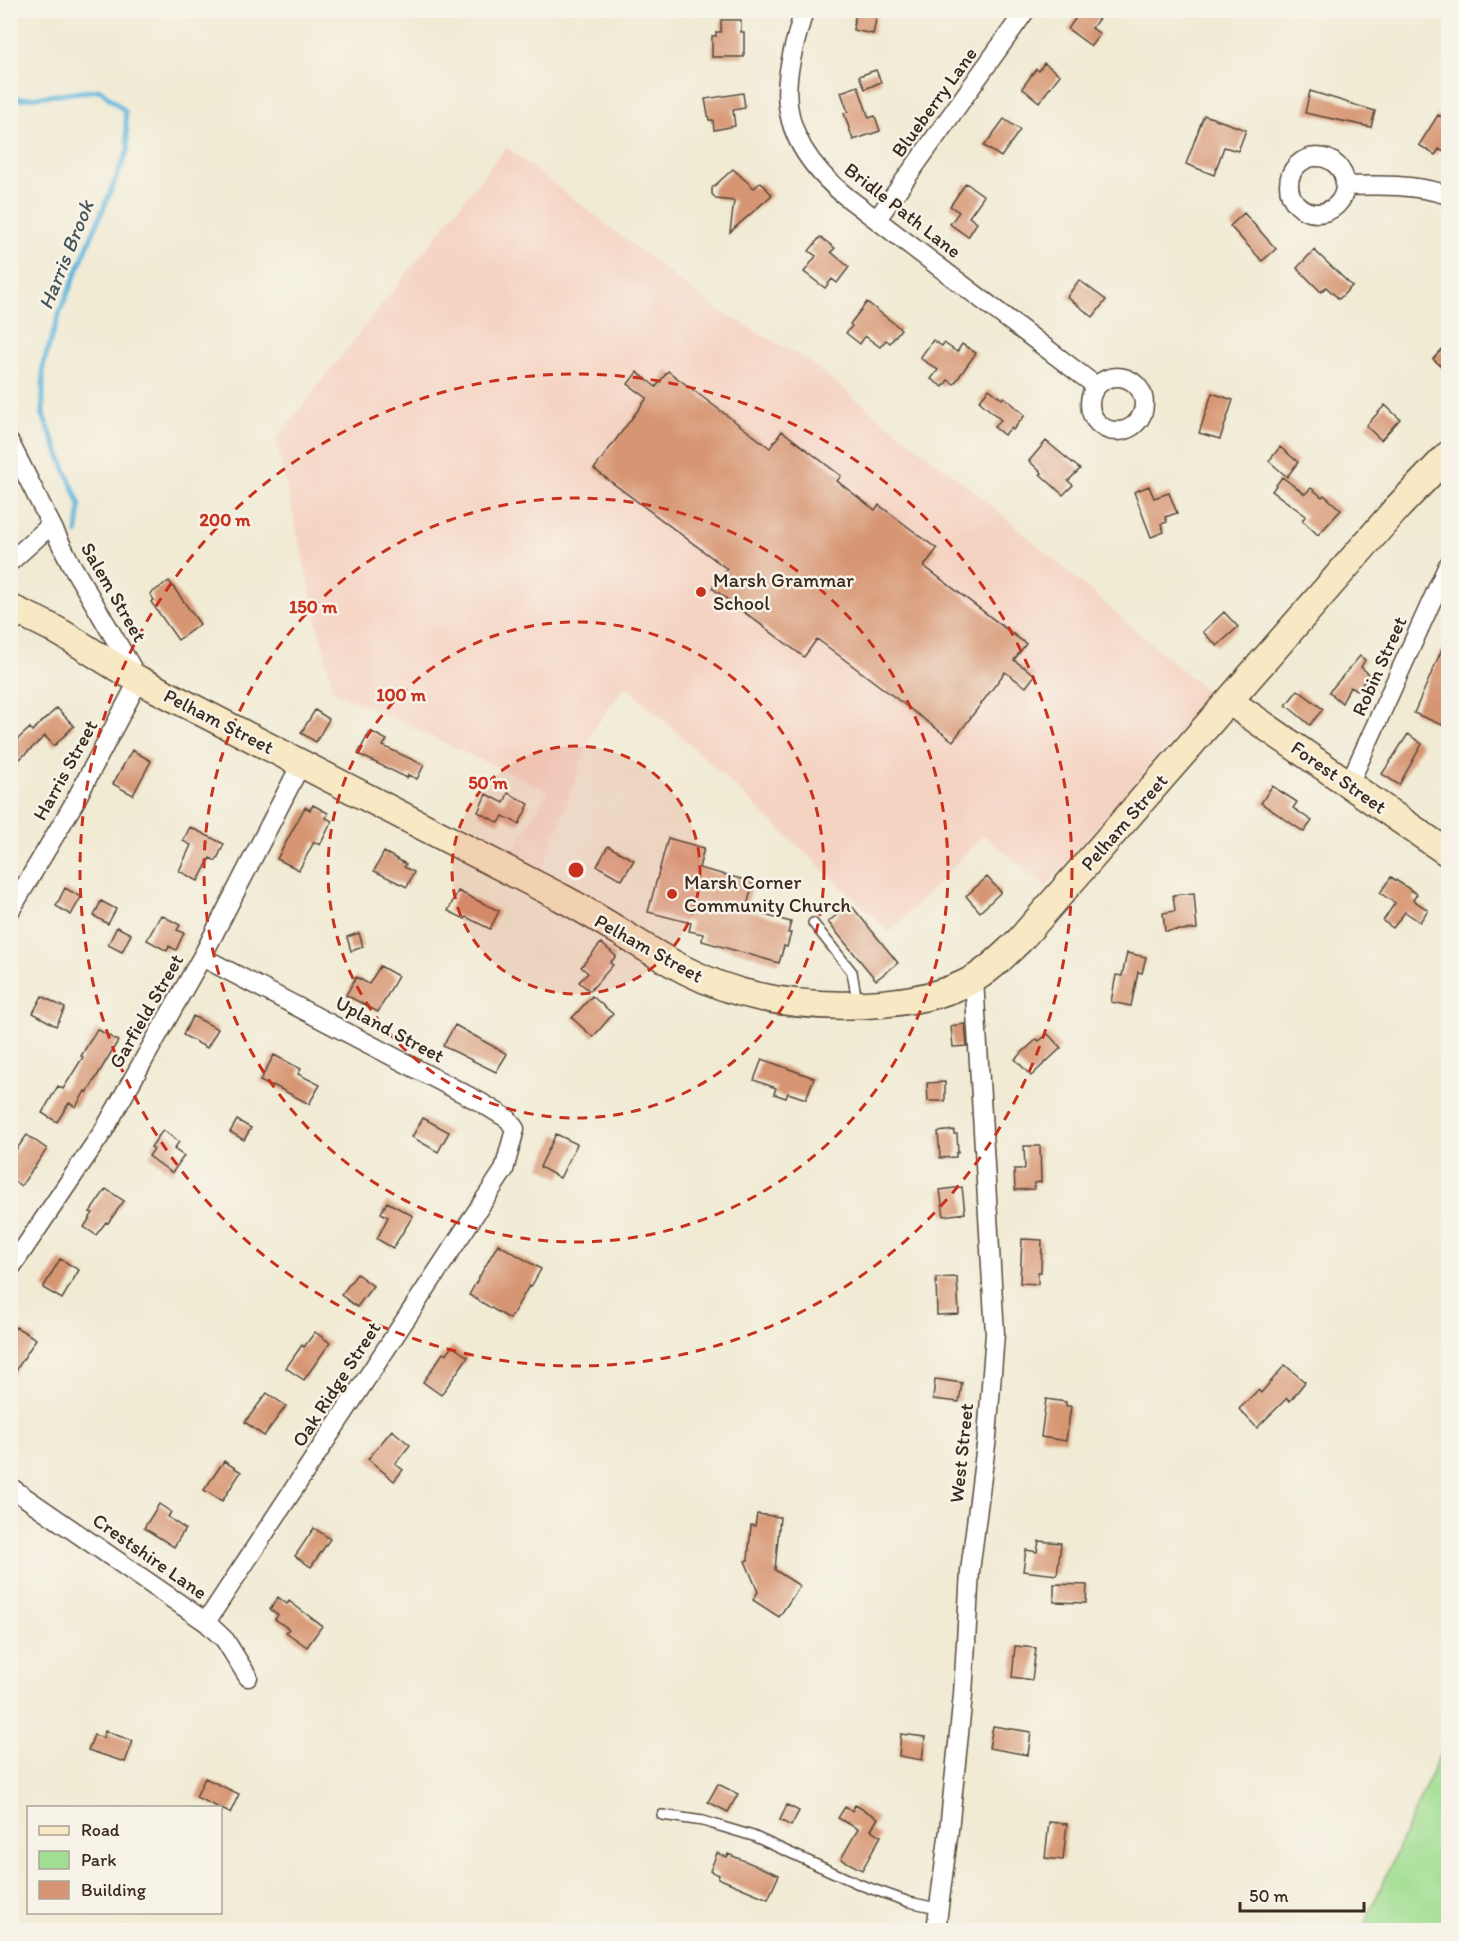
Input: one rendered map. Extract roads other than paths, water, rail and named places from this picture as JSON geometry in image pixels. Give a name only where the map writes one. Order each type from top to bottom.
[{"type":"street","name":"Bridle Path Lane","points":[[804,10],[788,80],[788,105],[793,128],[807,157],[823,177],[1096,386]]},
{"type":"street","name":"Blueberry Lane","points":[[877,219],[1026,10]]},
{"type":"street","points":[[1345,186],[1407,185],[1449,195]]},
{"type":"street","name":"Salem Street","points":[[10,443],[82,584],[139,680]]},
{"type":"street","name":"Pelham Street","points":[[10,608],[59,632],[139,680],[567,901],[702,980],[755,996],[788,1002],[886,1003],[918,999],[946,991],[974,979],[997,962],[1038,920],[1398,507],[1449,455]]},
{"type":"street","points":[[10,562],[51,525]]},
{"type":"street","name":"Robin Street","points":[[1349,784],[1449,566]]},
{"type":"street","name":"Harris Street","points":[[10,911],[73,805],[139,680]]},
{"type":"street","name":"Forest Street","points":[[1229,701],[1449,854]]},
{"type":"street","name":"Garfield Street","points":[[10,1269],[104,1130],[202,957],[301,764]]},
{"type":"street","name":"Upland Street","points":[[202,957],[470,1096],[508,1119],[514,1129],[504,1170]]},
{"type":"street","name":"West Street","points":[[936,1930],[960,1729],[970,1571],[987,1437],[995,1334],[974,979]]},
{"type":"street","name":"Oak Ridge Street","points":[[206,1622],[504,1170]]},
{"type":"street","name":"Crestshire Lane","points":[[10,1487],[206,1622],[225,1640],[248,1677]]},
{"type":"lane","points":[[813,923],[852,972],[857,1003]]},
{"type":"lane","points":[[662,1815],[703,1821],[753,1836],[861,1885],[909,1902],[937,1908]]},
{"type":"waterway","name":"Harris Brook","points":[[10,91],[19,99],[100,90],[125,111],[128,150],[61,309],[43,365],[43,415],[80,505],[77,533]]},
{"type":"place","name":"Marsh Grammar School","points":[[701,592]]},
{"type":"place","name":"Marsh Corner Community Church","points":[[672,894]]}]
